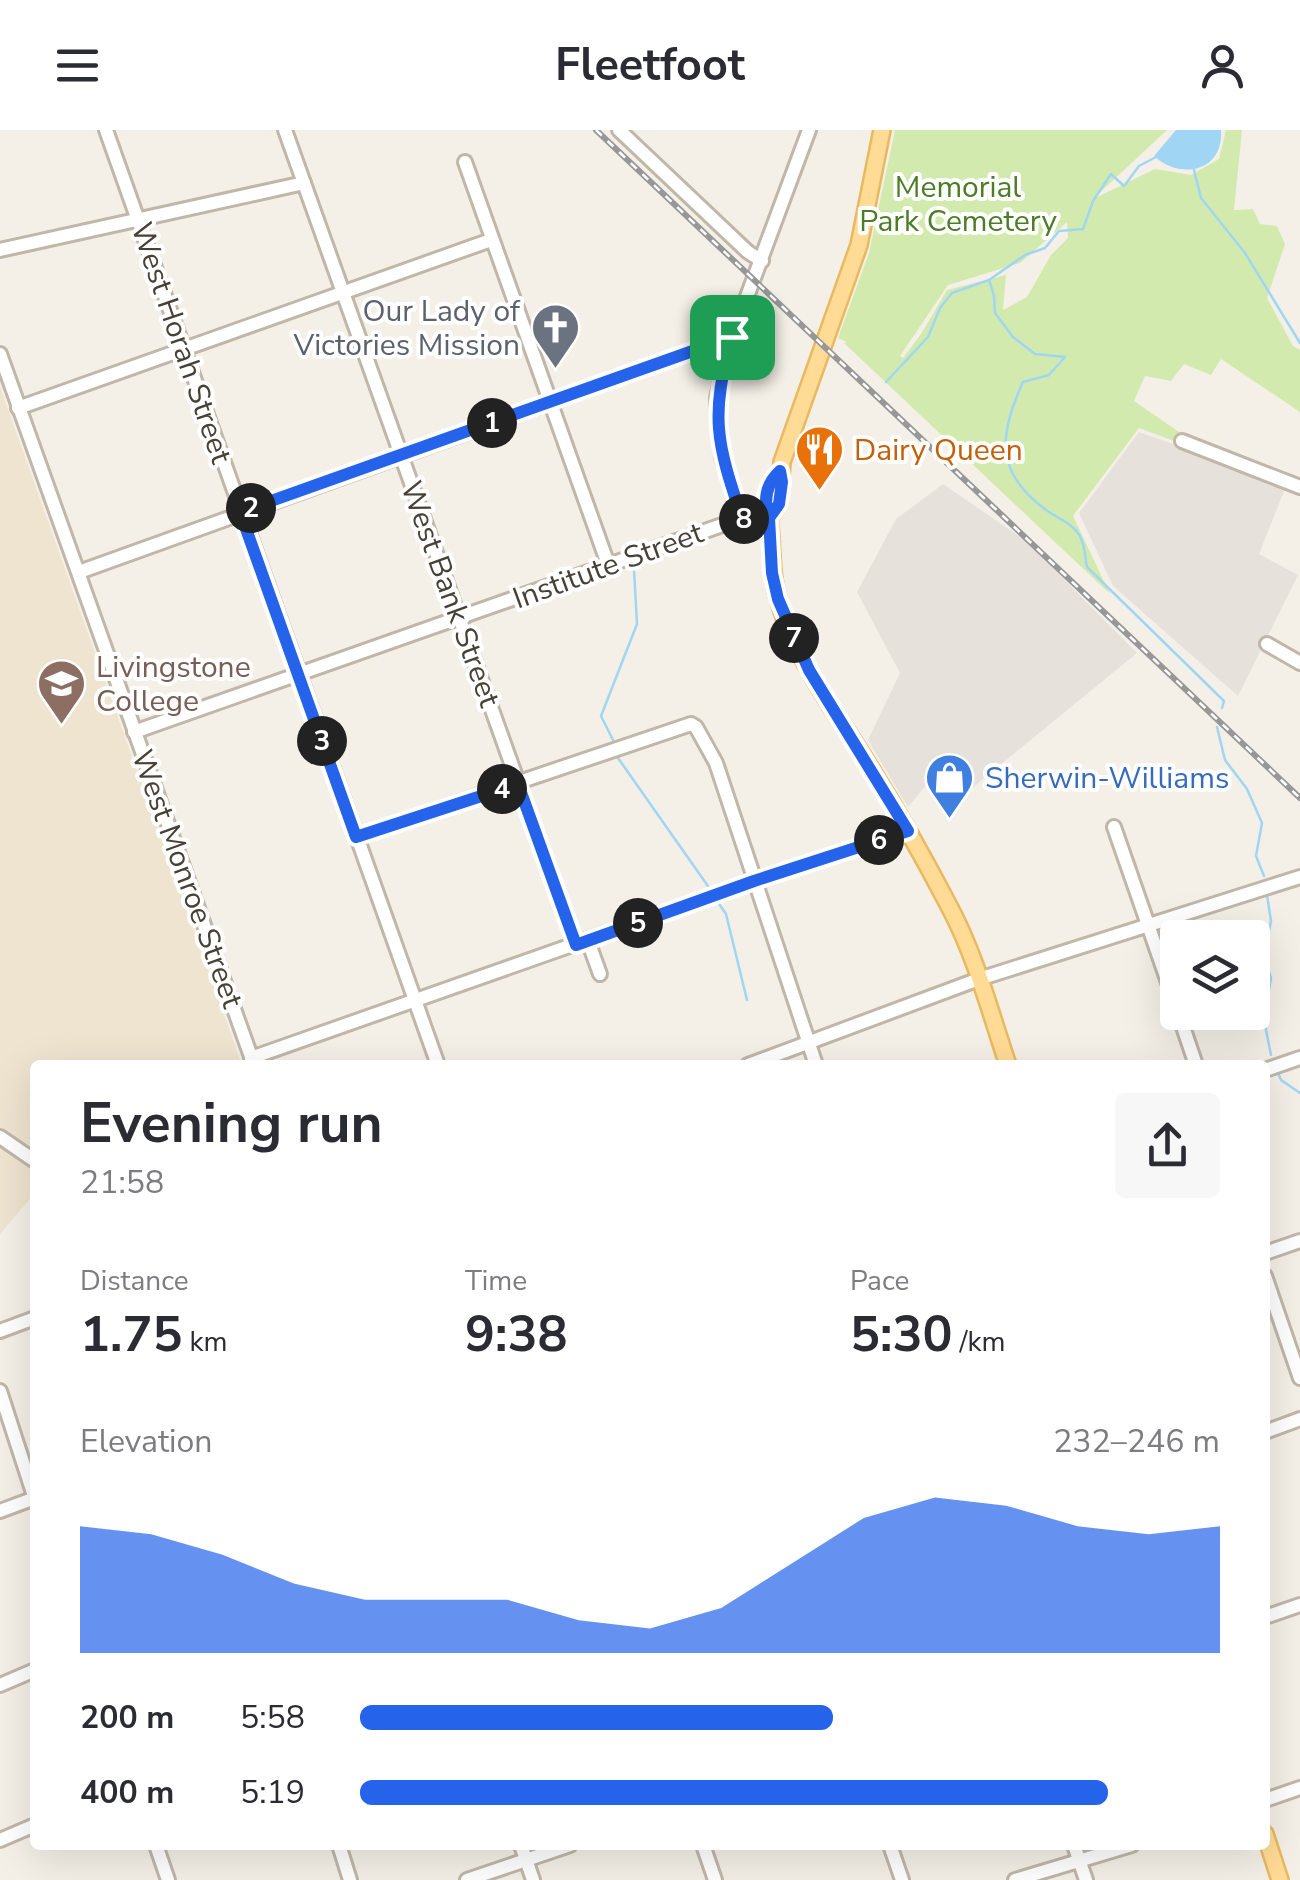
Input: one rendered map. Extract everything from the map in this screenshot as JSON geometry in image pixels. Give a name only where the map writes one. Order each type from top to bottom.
[{"type":"main road","points":[[882,130],[859,245],[780,471],[779,504],[769,518],[772,573],[788,626],[809,670],[908,831],[955,918],[1006,1060]]},
{"type":"main road","points":[[1270,1849],[1280,1880]]},
{"type":"street","name":"West Horah Street","points":[[106,130],[436,1060]]},
{"type":"street","name":"West Bank Street","points":[[285,130],[518,784],[582,943],[600,974]]},
{"type":"street","points":[[619,130],[762,261]]},
{"type":"street","points":[[742,518],[722,456],[717,398],[732,337],[810,130]]},
{"type":"street","points":[[465,162],[610,566]]},
{"type":"street","points":[[0,250],[304,183]]},
{"type":"street","points":[[18,408],[490,240]]},
{"type":"street","points":[[79,572],[732,337]]},
{"type":"street","name":"West Monroe Street","points":[[0,354],[251,1060]]},
{"type":"street","points":[[1182,440],[1300,487]]},
{"type":"street","name":"Institute Street","points":[[134,732],[610,566],[742,518],[746,511],[757,511],[769,518]]},
{"type":"street","points":[[1267,644],[1300,663]]},
{"type":"street","points":[[356,837],[691,724],[716,763],[814,1060]]},
{"type":"street","points":[[1114,827],[1160,959]]},
{"type":"street","points":[[257,1060],[414,1000],[908,831]]},
{"type":"street","points":[[761,1060],[980,980],[1300,877]]},
{"type":"street","points":[[1184,1030],[1194,1060]]},
{"type":"street","points":[[1270,1068],[1300,1058]]},
{"type":"street","points":[[0,1137],[30,1158]]},
{"type":"street","points":[[1270,1251],[1300,1241]]},
{"type":"street","points":[[1270,1291],[1300,1378]]},
{"type":"street","points":[[0,1331],[30,1320]]},
{"type":"street","points":[[0,1391],[30,1483]]},
{"type":"street","points":[[1270,1430],[1300,1419]]},
{"type":"street","points":[[0,1511],[30,1500]]},
{"type":"street","points":[[1270,1615],[1300,1606]]},
{"type":"street","points":[[0,1685],[30,1672]]},
{"type":"street","points":[[1270,1798],[1300,1788]]},
{"type":"street","points":[[0,1840],[30,1827]]},
{"type":"street","points":[[158,1850],[168,1880]]},
{"type":"street","points":[[341,1850],[350,1880]]},
{"type":"street","points":[[522,1850],[533,1880]]},
{"type":"street","points":[[466,1880],[555,1850]]},
{"type":"street","points":[[705,1850],[715,1880]]},
{"type":"street","points":[[892,1850],[902,1880]]},
{"type":"street","points":[[1076,1850],[1086,1880]]},
{"type":"street","points":[[1015,1880],[1115,1850]]},
{"type":"shaded area","name":"Livingstone College","points":[[0,387],[240,1060],[30,1060],[30,1199],[0,1234]]},
{"type":"shaded area","points":[[1139,432],[1287,484],[1259,554],[1298,575],[1238,696],[1113,586],[1079,513]]},
{"type":"shaded area","points":[[943,484],[1026,541],[1137,653],[972,788],[947,760],[908,807],[868,740],[900,673],[857,592],[896,519]]},
{"type":"green space","name":"Memorial Park Cemetery","points":[[895,130],[1167,130],[1093,199],[1155,169],[1191,175],[1219,159],[1226,130],[1242,130],[1234,210],[1253,209],[1260,224],[1277,226],[1285,244],[1267,298],[1293,346],[1300,350],[1300,412],[1221,359],[1211,375],[1184,364],[1171,381],[1145,376],[1134,401],[1185,436],[1182,444],[1139,428],[1073,516],[1110,594],[844,343],[847,342],[838,338],[869,253]],"holes":[[[1067,222],[1068,238],[1051,255],[1027,297],[1003,310],[1006,275],[947,290],[921,334],[903,358],[900,356],[948,285],[1020,263]]]},
{"type":"water","points":[[1176,130],[1221,130],[1216,155],[1199,168],[1188,170],[1165,164],[1154,156]]},
{"type":"waterway","points":[[886,382],[928,337],[940,308],[952,293],[989,280],[1025,255],[1045,248],[1059,231],[1083,229],[1093,201],[1111,174],[1124,186],[1139,166],[1158,156]]},
{"type":"waterway","points":[[1194,170],[1201,198],[1245,253],[1300,343]]},
{"type":"waterway","points":[[989,280],[995,313],[1013,337],[1035,354],[1065,357],[1049,375],[1023,382],[1014,402],[1006,454],[1019,484],[1077,532],[1087,567],[1224,701],[1222,708]]},
{"type":"waterway","points":[[613,740],[601,716],[637,624],[634,570]]},
{"type":"waterway","points":[[1217,727],[1225,760],[1247,789],[1262,823],[1256,856],[1264,876]]},
{"type":"waterway","points":[[618,758],[710,889]]},
{"type":"waterway","points":[[1267,895],[1271,921],[1264,957],[1271,978],[1264,1020],[1271,1055]]},
{"type":"waterway","points":[[717,901],[726,914],[747,1000]]},
{"type":"waterway","points":[[1278,1073],[1281,1080],[1300,1093]]},
{"type":"railway","points":[[596,130],[1300,798]]},
{"type":"place","name":"Our Lady of Victories Mission","points":[[555,370]]},
{"type":"place","name":"Dairy Queen","points":[[819,492]]},
{"type":"place","name":"Livingstone College","points":[[61,726]]},
{"type":"place","name":"Sherwin-Williams","points":[[950,820]]},
{"type":"route","points":[[732,337],[240,512],[356,837],[518,784],[576,945],[908,831],[809,670],[778,599],[772,573],[769,518],[779,504],[780,471],[771,480],[766,496],[769,518],[759,523],[742,518],[717,430],[717,398],[732,337]]}]
